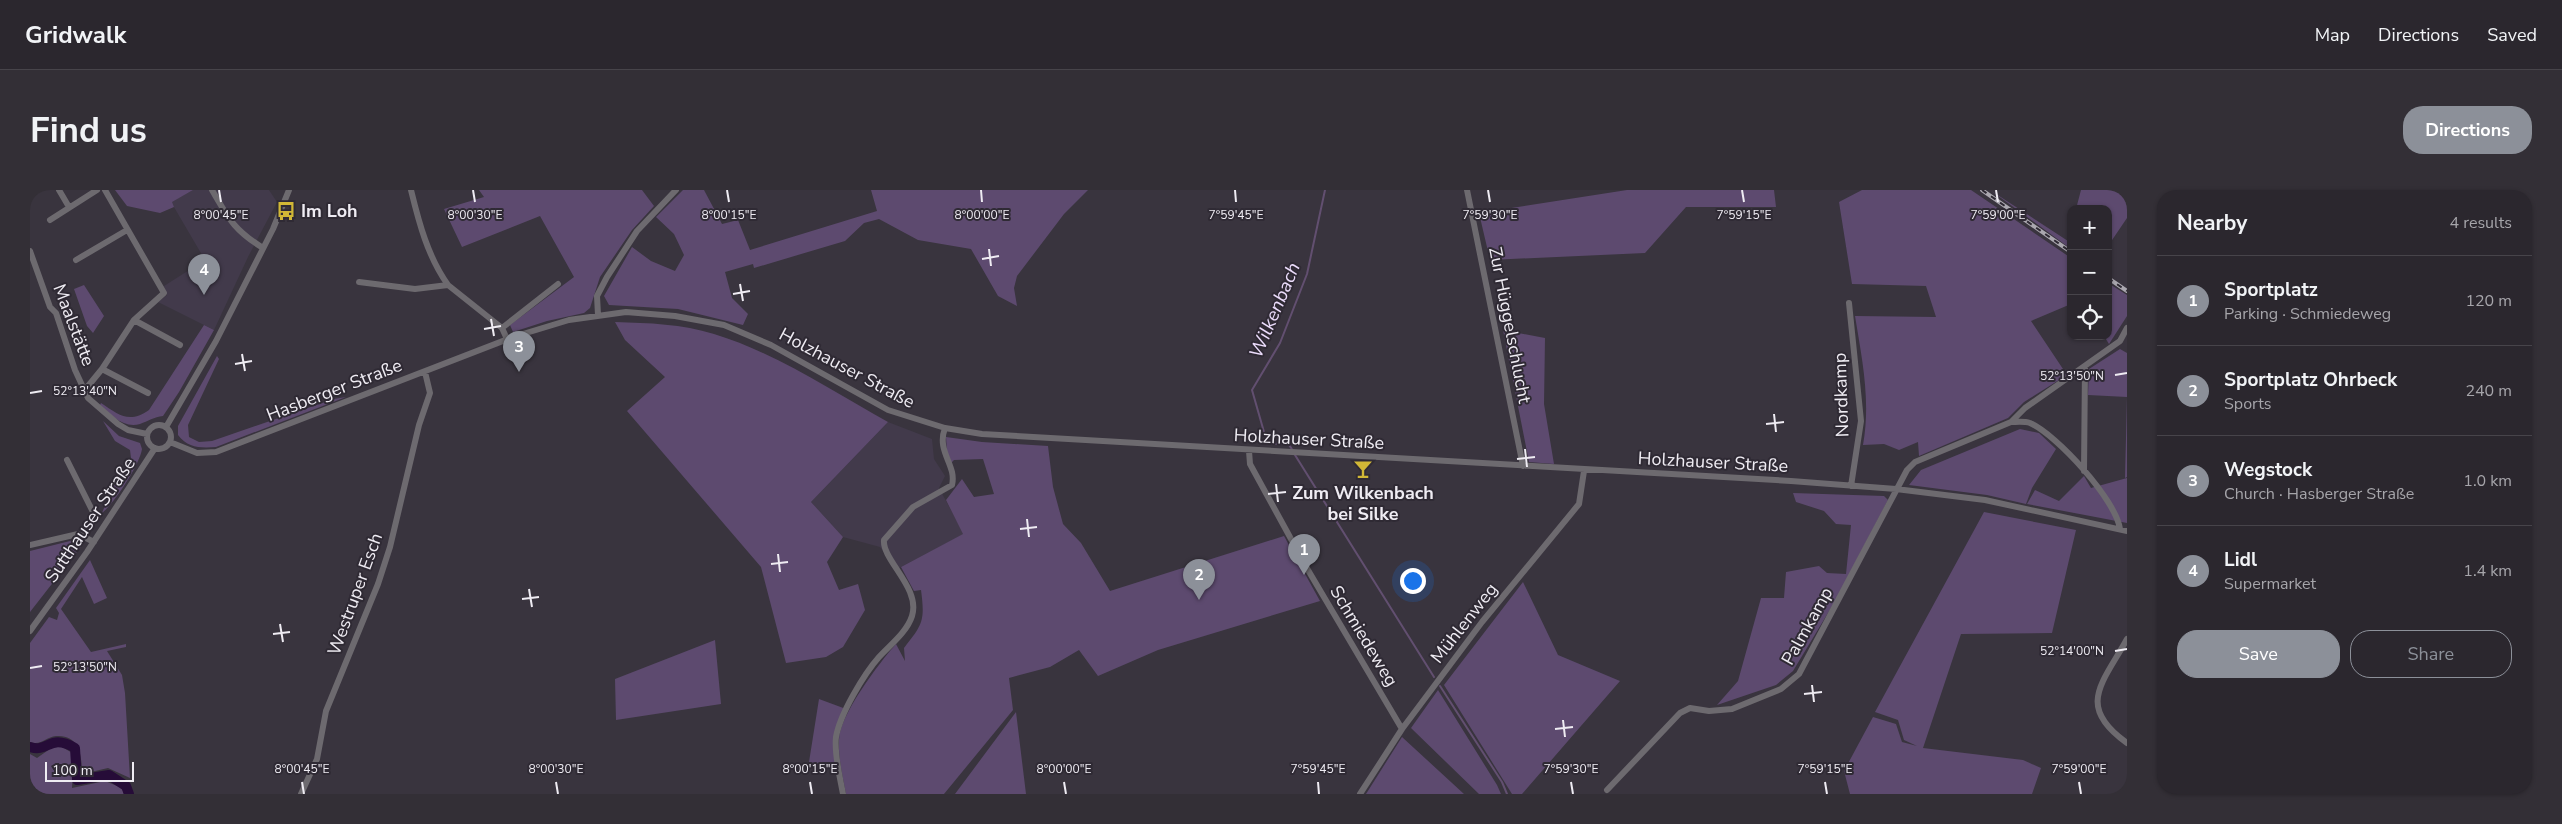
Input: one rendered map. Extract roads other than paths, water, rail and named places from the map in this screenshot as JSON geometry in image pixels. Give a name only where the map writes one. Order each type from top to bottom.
[{"type":"street","points":[[59,190],[69,207]]},
{"type":"street","points":[[50,220],[98,190]]},
{"type":"street","points":[[84,392],[102,369],[134,320],[164,293],[105,190]]},
{"type":"street","points":[[212,190],[229,220],[238,230],[263,248]]},
{"type":"street","points":[[166,427],[216,341],[263,248],[289,190]]},
{"type":"street","points":[[411,190],[427,245],[448,285],[502,328],[510,338]]},
{"type":"street","points":[[598,315],[597,296],[607,277],[637,231],[676,190]]},
{"type":"street","name":"Zur Hüggelschlucht","points":[[1467,190],[1523,466]]},
{"type":"street","points":[[76,260],[127,230]]},
{"type":"street","name":"Maalstätte","points":[[30,251],[50,307],[56,312],[84,392],[88,398],[118,424],[128,430],[147,434]]},
{"type":"street","points":[[359,282],[415,289],[448,285]]},
{"type":"street","points":[[502,328],[558,284]]},
{"type":"street","name":"Nordkamp","points":[[1850,303],[1861,421],[1851,486]]},
{"type":"street","name":"Holzhauser Straße","points":[[510,338],[555,323],[598,315],[626,312],[675,316],[724,325],[771,344],[888,410],[945,428],[982,434],[1896,489],[1986,500],[2124,530]]},
{"type":"street","points":[[134,320],[180,345]]},
{"type":"street","points":[[2011,422],[2025,408],[2120,341],[2127,328]]},
{"type":"street","name":"Hasberger Straße","points":[[170,442],[197,453],[216,452],[510,338]]},
{"type":"street","points":[[2084,471],[2085,366]]},
{"type":"street","points":[[102,369],[148,394]]},
{"type":"street","name":"Westruper Esch","points":[[300,794],[316,759],[326,711],[378,584],[390,547],[419,425],[430,393],[425,372]]},
{"type":"street","points":[[2011,422],[2028,422],[2043,430],[2084,471],[2111,504],[2127,535]]},
{"type":"street","name":"Palmkamp","points":[[1607,790],[1680,713],[1690,708],[1709,711],[1732,709],[1782,690],[1799,674],[1906,470],[1915,462],[2011,422]]},
{"type":"street","points":[[155,425],[166,427],[171,436],[170,442],[162,449],[155,448],[149,444],[147,434],[155,425]]},
{"type":"street","points":[[843,794],[836,738],[840,725],[864,678],[873,664],[906,628],[913,610],[902,573],[885,551],[884,540],[913,507],[952,485],[953,474],[944,454],[942,443],[945,428]]},
{"type":"street","name":"Sutthauser Straße","points":[[30,631],[94,542],[155,448]]},
{"type":"street","name":"Schmiedeweg","points":[[1249,451],[1250,464],[1308,570],[1402,729]]},
{"type":"street","points":[[67,460],[95,516],[84,535]]},
{"type":"street","name":"Mühlenweg","points":[[1360,794],[1402,729],[1482,622],[1579,504],[1584,471]]},
{"type":"street","points":[[30,545],[71,534],[84,535],[94,542]]},
{"type":"street","points":[[2127,639],[2098,690],[2096,707],[2104,722],[2127,743]]},
{"type":"waterway","name":"Wilkenbach","points":[[1293,451],[1288,443],[1272,444],[1264,432],[1252,390],[1280,343],[1307,274],[1325,190]]},
{"type":"waterway","name":"Wilkenbach","points":[[1295,455],[1434,677]]},
{"type":"waterway","name":"Wilkenbach","points":[[1440,686],[1502,782],[1507,794]]},
{"type":"waterway","points":[[30,747],[41,748],[60,742],[75,748],[77,780],[109,775],[126,786],[129,794]]},
{"type":"railway","points":[[1982,190],[2068,250]]},
{"type":"railway","points":[[2112,281],[2127,291]]},
{"type":"place","name":"Im Loh","points":[[286,211]]},
{"type":"place","name":"Lidl","points":[[204,295]]},
{"type":"place","name":"Wegstock","points":[[519,372]]},
{"type":"place","name":"Zum Wilkenbach bei Silke","points":[[1363,469]]},
{"type":"place","name":"Sportplatz","points":[[1304,575]]},
{"type":"place","name":"Sportplatz Ohrbeck","points":[[1199,600]]}]
